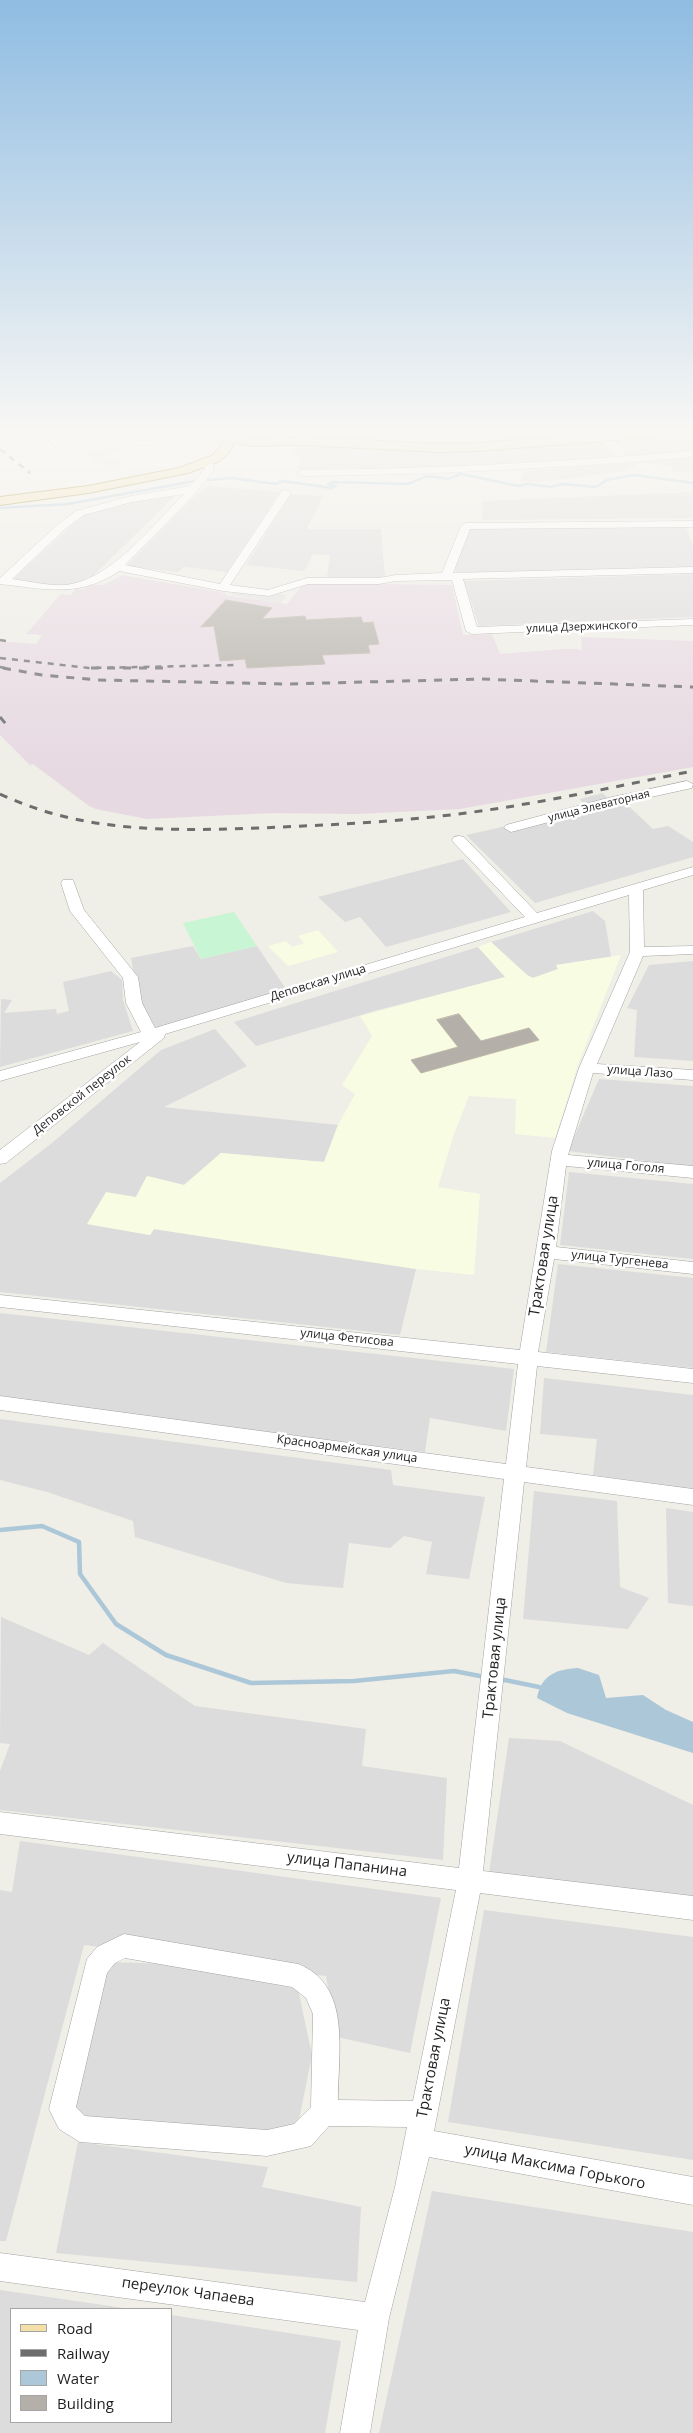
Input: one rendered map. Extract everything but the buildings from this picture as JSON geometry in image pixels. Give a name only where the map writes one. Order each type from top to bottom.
[{"type":"street","points":[[2,580],[46,542]]},
{"type":"street","points":[[2,580],[65,588],[100,579],[117,567],[142,542]]},
{"type":"street","points":[[223,588],[254,542]]},
{"type":"street","points":[[452,577],[462,542]]},
{"type":"street","points":[[117,567],[223,588],[269,593],[307,580],[379,581],[693,570]]},
{"type":"street","name":"улица Дзержинского","points":[[452,577],[472,631],[693,622]]},
{"type":"street","name":"улица Элеваторная","points":[[511,828],[608,802],[691,786]]},
{"type":"street","points":[[459,840],[533,917]]},
{"type":"street","name":"Деповская улица","points":[[0,1076],[157,1032],[533,917],[693,871]]},
{"type":"street","name":"Деповская улица","points":[[636,888],[693,882]]},
{"type":"street","points":[[68,883],[78,912],[130,977],[134,1003],[157,1032]]},
{"type":"street","name":"Трактовая улица","points":[[355,2433],[375,2318],[409,2188],[422,2114],[470,1880],[528,1357],[546,1252],[560,1151],[587,1068],[637,952],[636,888]]},
{"type":"street","points":[[637,952],[693,950]]},
{"type":"street","name":"Деповской переулок","points":[[0,1159],[157,1032]]},
{"type":"street","name":"улица Лазо","points":[[587,1068],[693,1075]]},
{"type":"street","name":"улица Гоголя","points":[[559,1160],[693,1172]]},
{"type":"street","name":"улица Тургенева","points":[[546,1252],[693,1268]]},
{"type":"street","name":"улица Фетисова","points":[[0,1301],[693,1376]]},
{"type":"street","name":"Красноармейская улица","points":[[0,1403],[515,1471],[693,1497]]},
{"type":"street","name":"улица Папанина","points":[[0,1823],[693,1908]]},
{"type":"street","points":[[324,2113],[326,2014],[315,1989],[298,1976],[124,1946],[106,1955],[96,1968],[62,2109],[68,2120],[80,2129],[267,2143],[301,2136],[324,2113],[422,2114]]},
{"type":"street","name":"улица Максима Горького","points":[[417,2141],[667,2188],[693,2191]]},
{"type":"street","name":"переулок Чапаева","points":[[0,2266],[375,2318]]},
{"type":"shaded area","points":[[54,542],[128,542],[90,579],[75,584],[61,586],[12,580]]},
{"type":"shaded area","points":[[150,542],[247,542],[227,572],[185,567],[178,572],[126,566]]},
{"type":"shaded area","points":[[261,542],[382,542],[385,578],[327,577],[330,555],[313,554],[304,571],[246,565]]},
{"type":"shaded area","points":[[465,542],[692,542],[693,545],[693,567],[653,570],[478,573],[456,572],[455,566]]},
{"type":"shaded area","points":[[693,574],[693,617],[479,626],[464,581]]},
{"type":"shaded area","points":[[122,575],[226,593],[225,595],[287,604],[303,584],[308,583],[452,585],[463,635],[492,634],[500,654],[564,649],[582,651],[581,637],[693,641],[693,767],[460,809],[356,814],[274,813],[147,819],[96,809],[89,806],[33,764],[30,765],[0,735],[0,641],[36,644],[42,635],[26,634],[61,594],[71,595],[76,588],[84,589],[88,585],[104,585]]},
{"type":"shaded area","points":[[235,591],[287,595],[281,603],[231,595]]},
{"type":"shaded area","points":[[603,793],[609,800],[621,799],[653,829],[668,826],[693,842],[693,857],[535,903],[466,835],[587,808],[580,799]]},
{"type":"shaded area","points":[[463,859],[511,912],[386,947],[360,917],[345,922],[318,897]]},
{"type":"shaded area","points":[[593,911],[605,921],[611,957],[556,965],[558,969],[533,978],[527,975],[491,942]]},
{"type":"shaded area","points":[[318,930],[338,952],[288,966],[268,946],[286,941],[292,947],[304,943],[298,936]]},
{"type":"shaded area","points":[[491,942],[527,975],[533,978],[558,969],[556,965],[621,955],[578,1065],[555,1138],[515,1134],[516,1099],[469,1096],[453,1137],[438,1187],[480,1194],[474,1275],[416,1269],[154,1229],[150,1235],[87,1224],[106,1192],[136,1197],[147,1176],[184,1185],[221,1153],[324,1162],[338,1125],[355,1094],[342,1085],[372,1036],[360,1016],[505,977],[478,947]]},
{"type":"shaded area","points":[[193,946],[201,959],[257,946],[286,989],[156,1028],[139,1004],[131,958]]},
{"type":"shaded area","points":[[478,947],[506,977],[378,1010],[256,1046],[234,1022]]},
{"type":"shaded area","points":[[693,961],[693,1061],[634,1057],[637,1010],[627,1008],[649,965]]},
{"type":"shaded area","points":[[111,971],[122,980],[123,1000],[133,1031],[0,1067],[1,999],[12,1000],[4,1013],[56,1009],[57,1014],[69,1011],[63,982]]},
{"type":"shaded area","points":[[215,1029],[247,1066],[164,1107],[338,1125],[324,1162],[221,1153],[184,1185],[147,1176],[136,1197],[87,1224],[150,1235],[154,1229],[416,1269],[400,1335],[0,1292],[0,1183],[52,1143],[161,1050]]},
{"type":"shaded area","points":[[599,1079],[693,1086],[693,1167],[568,1151]]},
{"type":"shaded area","points":[[569,1172],[693,1184],[693,1259],[560,1245]]},
{"type":"shaded area","points":[[558,1264],[693,1278],[693,1368],[546,1352]]},
{"type":"shaded area","points":[[0,1313],[514,1369],[506,1431],[430,1418],[425,1452],[0,1399]]},
{"type":"shaded area","points":[[544,1378],[693,1395],[693,1489],[593,1475],[597,1439],[540,1434]]},
{"type":"shaded area","points":[[0,1419],[391,1470],[393,1485],[485,1497],[469,1579],[426,1574],[432,1542],[404,1536],[390,1548],[349,1543],[343,1588],[286,1583],[135,1537],[133,1521],[47,1492],[0,1480]]},
{"type":"shaded area","points":[[534,1491],[617,1501],[620,1587],[649,1598],[628,1629],[523,1619]]},
{"type":"shaded area","points":[[666,1508],[693,1512],[693,1606],[668,1603]]},
{"type":"shaded area","points":[[1,1617],[89,1655],[103,1643],[195,1706],[366,1729],[362,1766],[447,1778],[443,1860],[0,1810],[0,1771],[10,1744],[0,1743]]},
{"type":"shaded area","points":[[509,1738],[560,1741],[693,1805],[693,1899],[489,1873]]},
{"type":"shaded area","points":[[20,1841],[441,1898],[410,2053],[337,2037],[326,1976],[84,1945],[6,2241],[0,2241],[0,1890],[12,1892]]},
{"type":"shaded area","points":[[484,1910],[693,1937],[693,2160],[448,2122]]},
{"type":"shaded area","points":[[109,1962],[173,1964],[298,1989],[312,2055],[297,2130],[231,2135],[69,2116]]},
{"type":"shaded area","points":[[78,2142],[268,2167],[262,2187],[361,2207],[357,2282],[56,2253]]},
{"type":"shaded area","points":[[432,2191],[693,2232],[693,2433],[379,2433]]},
{"type":"shaded area","points":[[0,2290],[124,2308],[10,2308],[10,2423],[172,2423],[172,2315],[341,2341],[325,2433],[0,2433]]},
{"type":"green space","points":[[234,912],[257,946],[201,959],[183,923]]},
{"type":"water","points":[[578,1668],[599,1675],[606,1698],[643,1695],[666,1710],[693,1722],[693,1753],[567,1713],[537,1698],[542,1684],[551,1675],[563,1670]]},
{"type":"waterway","points":[[0,1530],[42,1526],[79,1542],[80,1574],[116,1624],[166,1655],[251,1683],[354,1681],[454,1671],[485,1677]]},
{"type":"waterway","points":[[500,1679],[539,1687]]},
{"type":"railway","points":[[0,640],[6,641]]},
{"type":"railway","points":[[0,658],[89,668],[239,665]]},
{"type":"railway","points":[[0,667],[10,669]]},
{"type":"railway","points":[[3,668],[42,675],[98,680],[288,684],[481,679],[693,687]]},
{"type":"railway","points":[[91,668],[165,668]]},
{"type":"railway","points":[[0,717],[10,729]]},
{"type":"railway","points":[[0,794],[31,807],[95,823],[159,829],[259,828],[389,821],[466,813],[552,799],[693,771]]}]
